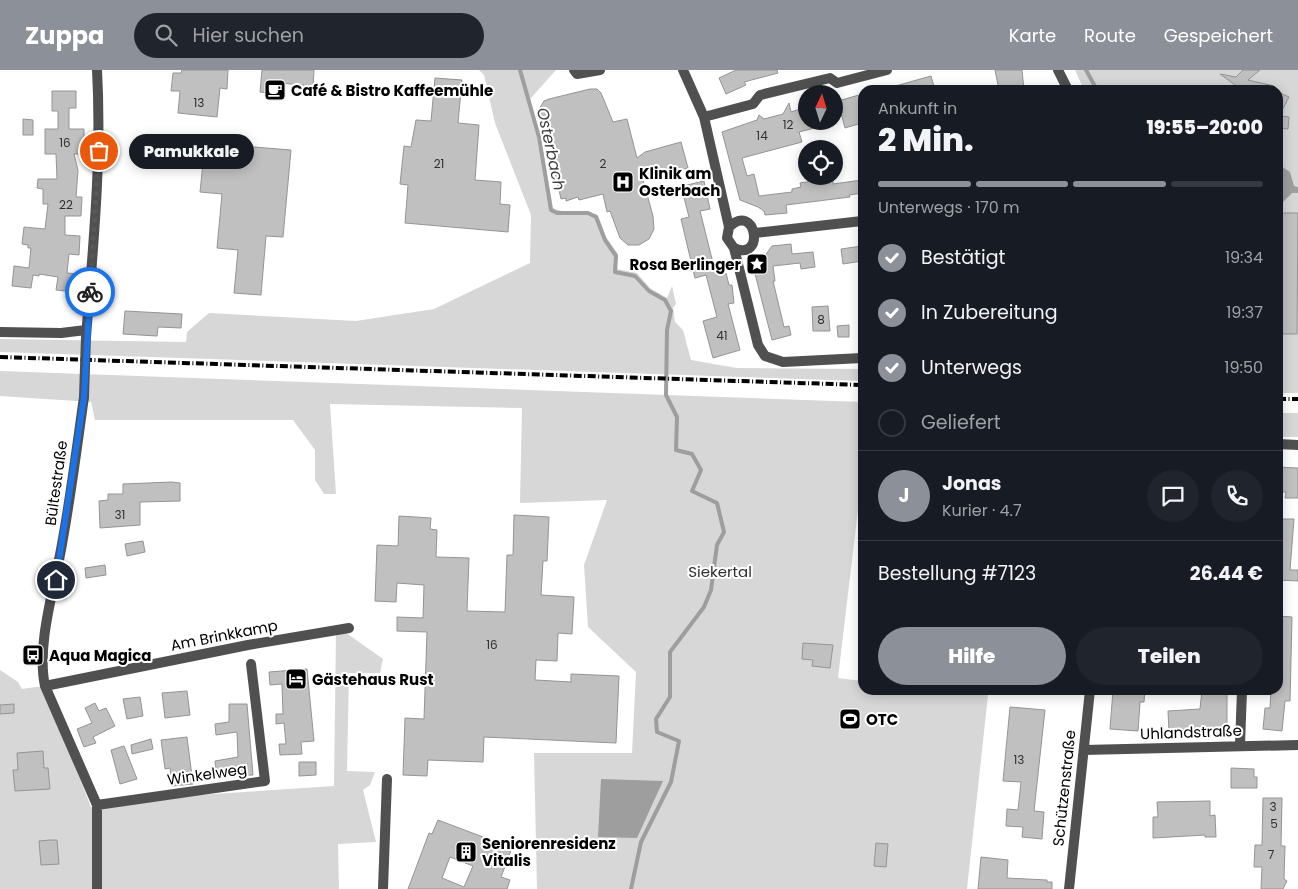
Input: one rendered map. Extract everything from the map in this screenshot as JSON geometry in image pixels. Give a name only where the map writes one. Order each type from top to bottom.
[{"type":"street","name":"Bültestraße","points":[[97,70],[100,119],[98,193],[86,333],[84,397],[43,653],[42,670],[45,686],[96,805],[97,889]]},
{"type":"street","points":[[574,70],[577,74],[600,70]]},
{"type":"street","points":[[683,70],[704,116],[729,227],[727,238],[734,248],[758,345],[765,356],[783,362],[858,358]]},
{"type":"street","points":[[704,116],[752,104],[760,95],[830,78],[837,83],[887,70]]},
{"type":"street","points":[[1058,70],[1066,85]]},
{"type":"street","points":[[729,227],[739,221],[744,222],[753,228],[755,233],[755,239],[749,247],[743,250],[734,248]]},
{"type":"street","points":[[755,233],[858,221]]},
{"type":"street","points":[[0,332],[86,333]]},
{"type":"street","points":[[1283,444],[1298,445]]},
{"type":"street","name":"Am Brinkkamp","points":[[45,686],[248,644],[349,628]]},
{"type":"street","name":"Winkelweg","points":[[96,805],[265,781],[251,664]]},
{"type":"street","name":"Schützenstraße","points":[[1069,889],[1090,695]]},
{"type":"street","points":[[1240,745],[1242,695]]},
{"type":"street","name":"Uhlandstraße","points":[[1084,750],[1298,744]]},
{"type":"street","points":[[383,889],[387,779]]},
{"type":"green space","points":[[479,70],[556,70],[530,99],[542,145],[553,208],[598,215],[606,237],[618,254],[617,269],[637,273],[650,288],[667,298],[672,286],[676,304],[673,308],[675,322],[683,330],[691,360],[737,368],[858,369],[858,381],[0,352],[0,339],[186,342],[187,332],[209,313],[356,321],[434,309],[530,263],[531,215],[495,123],[484,75]]},
{"type":"green space","points":[[1075,70],[1298,70],[1298,393],[1283,393],[1283,85],[1082,85]]},
{"type":"green space","name":"Siekertal","points":[[0,371],[858,402],[858,510],[838,678],[858,680],[858,695],[988,695],[967,889],[537,889],[534,753],[632,753],[636,672],[588,627],[584,565],[607,500],[520,503],[522,408],[330,404],[336,494],[324,494],[315,480],[315,450],[293,420],[95,420],[91,402],[0,396]]},
{"type":"green space","points":[[1283,413],[1298,413],[1298,437],[1283,437]]},
{"type":"green space","points":[[342,630],[383,659],[380,673],[349,673],[347,771],[375,772],[370,785],[363,790],[376,842],[338,844],[339,889],[0,889],[0,670],[18,682],[22,689],[43,686],[91,807],[168,797],[334,786],[336,632]]},
{"type":"shaded area","points":[[1283,167],[1290,172],[1294,186],[1298,187],[1298,193],[1292,193],[1283,202]]},
{"type":"shaded area","points":[[601,779],[663,781],[637,838],[598,837]]},
{"type":"building","points":[[182,70],[228,70],[227,89],[220,88],[217,117],[178,113],[180,91],[171,91],[173,73],[181,73]]},
{"type":"building","points":[[262,70],[314,70],[313,86],[278,83],[278,94],[260,92]]},
{"type":"building","points":[[736,70],[777,70],[778,73],[744,82],[746,85],[726,94],[719,78]]},
{"type":"building","points":[[995,70],[1022,70],[1024,85],[998,85]]},
{"type":"building","points":[[1243,70],[1260,70],[1248,80],[1270,85],[1235,85],[1220,74],[1236,77]]},
{"type":"building","points":[[931,76],[934,85],[899,85]]},
{"type":"building","points":[[435,78],[462,80],[458,123],[479,125],[475,180],[501,182],[500,204],[510,205],[508,232],[405,223],[408,185],[400,184],[404,146],[411,147],[416,120],[431,121]]},
{"type":"building","points":[[597,89],[601,93],[613,122],[627,119],[637,158],[645,152],[681,142],[688,168],[643,180],[653,216],[654,229],[649,239],[639,245],[628,245],[620,238],[610,211],[607,212],[603,194],[579,200],[578,197],[566,201],[566,198],[561,199],[555,172],[558,171],[548,132],[545,133],[539,109],[544,101],[549,99]]},
{"type":"building","points":[[52,91],[76,91],[76,108],[69,108],[69,129],[84,129],[84,154],[74,154],[78,170],[76,197],[82,197],[81,216],[65,216],[65,235],[80,236],[79,255],[69,254],[67,273],[77,274],[75,292],[56,290],[58,277],[39,274],[39,276],[33,275],[31,288],[12,286],[14,266],[29,268],[31,248],[28,248],[28,245],[22,244],[24,227],[45,229],[48,204],[43,204],[43,189],[37,188],[38,179],[57,179],[56,154],[45,154],[45,129],[58,129],[58,111],[52,111]]},
{"type":"building","points":[[1283,94],[1289,97],[1283,108]]},
{"type":"building","points":[[858,95],[858,124],[845,128],[843,100]]},
{"type":"building","points":[[789,103],[791,112],[798,110],[798,130],[807,130],[799,132],[801,140],[798,140],[798,143],[742,158],[747,176],[754,174],[759,196],[792,192],[792,189],[801,187],[800,185],[843,185],[843,183],[858,181],[858,194],[849,195],[850,197],[786,205],[787,213],[765,215],[764,211],[758,207],[740,200],[722,132],[757,120],[759,115],[764,119],[783,114]]},
{"type":"building","points":[[1283,116],[1289,117],[1288,129],[1283,128]]},
{"type":"building","points":[[23,119],[33,120],[33,135],[23,135]]},
{"type":"building","points":[[205,143],[291,150],[283,237],[266,236],[261,295],[234,293],[238,250],[217,248],[222,194],[200,192]]},
{"type":"building","points":[[704,181],[710,209],[700,211],[716,275],[726,273],[729,285],[732,285],[734,303],[728,304],[740,350],[713,358],[703,321],[717,317],[706,275],[695,278],[681,219],[689,217],[682,190],[688,188],[687,185]]},
{"type":"building","points":[[1283,213],[1298,213],[1297,334],[1283,334]]},
{"type":"building","points":[[791,244],[792,254],[813,252],[815,267],[801,269],[800,263],[773,266],[775,281],[773,281],[784,327],[789,326],[791,335],[772,340],[753,266],[761,265],[761,261],[772,246]]},
{"type":"building","points":[[858,247],[858,262],[843,264],[841,249]]},
{"type":"building","points":[[828,306],[830,331],[813,331],[812,307]]},
{"type":"building","points":[[125,311],[182,314],[181,328],[158,327],[157,336],[123,334]]},
{"type":"building","points":[[849,325],[849,337],[838,337],[837,326]]},
{"type":"building","points":[[1283,467],[1298,468],[1298,498],[1285,498],[1286,492],[1283,492]]},
{"type":"building","points":[[180,483],[180,501],[140,502],[140,525],[100,528],[99,501],[108,500],[108,494],[123,494],[123,484]]},
{"type":"building","points":[[514,515],[549,517],[547,561],[543,561],[541,595],[574,597],[572,634],[558,633],[557,661],[536,660],[535,680],[571,682],[571,674],[619,676],[616,743],[484,737],[483,762],[428,760],[427,776],[403,775],[405,718],[424,719],[427,632],[397,631],[397,617],[423,618],[424,585],[397,583],[396,602],[375,601],[377,545],[398,546],[399,516],[431,518],[430,529],[437,530],[436,557],[469,558],[467,611],[505,612],[507,555],[513,555]]},
{"type":"building","points":[[1283,519],[1294,519],[1290,570],[1298,570],[1298,581],[1283,580]]},
{"type":"building","points":[[143,541],[145,552],[127,556],[125,544]]},
{"type":"building","points":[[105,565],[106,575],[86,578],[85,568]]},
{"type":"building","points":[[1283,616],[1292,617],[1290,701],[1285,701],[1282,731],[1263,729],[1265,708],[1270,708],[1271,695],[1283,695]]},
{"type":"building","points":[[803,643],[833,645],[830,668],[812,666],[813,660],[802,659]]},
{"type":"building","points":[[307,669],[314,741],[301,742],[302,754],[280,755],[279,744],[286,744],[284,723],[276,724],[276,714],[283,714],[282,684],[270,685],[269,672]]},
{"type":"building","points":[[187,691],[190,715],[165,718],[162,693]]},
{"type":"building","points":[[1113,695],[1145,695],[1144,702],[1140,702],[1138,731],[1110,729]]},
{"type":"building","points":[[1201,695],[1227,695],[1227,729],[1189,728],[1189,731],[1169,732],[1168,711],[1200,709]]},
{"type":"building","points":[[140,697],[143,716],[127,719],[123,699]]},
{"type":"building","points":[[95,703],[99,711],[106,708],[115,726],[93,737],[96,743],[84,747],[77,729],[92,723],[85,708]]},
{"type":"building","points":[[14,704],[14,713],[0,714],[0,705]]},
{"type":"building","points":[[229,704],[247,704],[253,775],[230,776],[230,770],[216,771],[215,761],[238,757],[237,732],[216,735],[215,724],[229,722]]},
{"type":"building","points":[[1010,707],[1045,710],[1034,811],[1044,812],[1042,839],[1022,837],[1023,827],[1006,826],[1007,809],[1018,810],[1021,782],[1003,781]]},
{"type":"building","points":[[187,737],[193,784],[172,786],[170,768],[165,769],[161,740]]},
{"type":"building","points":[[151,739],[153,749],[132,754],[131,745]]},
{"type":"building","points":[[124,746],[137,779],[120,784],[111,750]]},
{"type":"building","points":[[43,751],[44,768],[48,768],[50,789],[15,791],[13,770],[18,770],[17,753]]},
{"type":"building","points":[[299,762],[316,762],[316,775],[299,776]]},
{"type":"building","points":[[1231,768],[1254,769],[1254,777],[1257,777],[1257,788],[1231,788]]},
{"type":"building","points":[[1263,798],[1282,798],[1281,846],[1285,846],[1284,879],[1287,881],[1283,889],[1261,889],[1262,867],[1254,867],[1255,845],[1262,845]]},
{"type":"building","points":[[1210,801],[1210,816],[1215,815],[1216,837],[1205,837],[1205,835],[1153,838],[1153,817],[1158,817],[1157,802]]},
{"type":"building","name":"Seniorenresidenz Vitalis","points":[[438,820],[512,848],[501,877],[510,880],[507,889],[408,889],[429,833],[432,834]],"holes":[[[450,857],[473,866],[464,887],[442,878]]]},
{"type":"building","points":[[57,840],[59,864],[41,865],[39,841]]},
{"type":"building","points":[[876,843],[888,844],[886,867],[874,866]]},
{"type":"building","points":[[981,857],[1008,860],[1007,878],[1047,880],[1047,882],[1052,882],[1052,889],[978,889]]},
{"type":"waterway","name":"Osterbach","points":[[520,70],[539,137],[551,210],[557,213],[588,213],[596,217],[605,240],[616,256],[615,272],[635,276],[649,291],[665,300],[671,311],[667,330],[666,395],[677,417],[676,450],[692,454],[701,470],[692,491],[717,503],[724,532],[717,545],[711,590],[704,607],[670,652],[670,697],[656,719],[657,732],[679,741],[671,782],[641,842],[631,889]]},
{"type":"waterway","points":[[1086,70],[1094,85]]},
{"type":"railway","points":[[0,357],[858,385]]},
{"type":"railway","points":[[1283,399],[1298,399]]},
{"type":"way so far","points":[[90,292],[98,202],[99,151]]},
{"type":"place","name":"Café & Bistro Kaffeemühle","points":[[275,90]]},
{"type":"place","name":"Pamukkale","points":[[99,151]]},
{"type":"place","name":"Klinik am Osterbach","points":[[623,182]]},
{"type":"place","name":"Rosa Berlinger","points":[[757,264]]},
{"type":"place","name":"Aqua Magica","points":[[33,655]]},
{"type":"place","name":"Gästehaus Rust","points":[[296,679]]},
{"type":"place","name":"OTC","points":[[850,719]]},
{"type":"place","name":"Seniorenresidenz Vitalis","points":[[466,852]]},
{"type":"route","points":[[56,580],[84,397],[90,292]]}]
